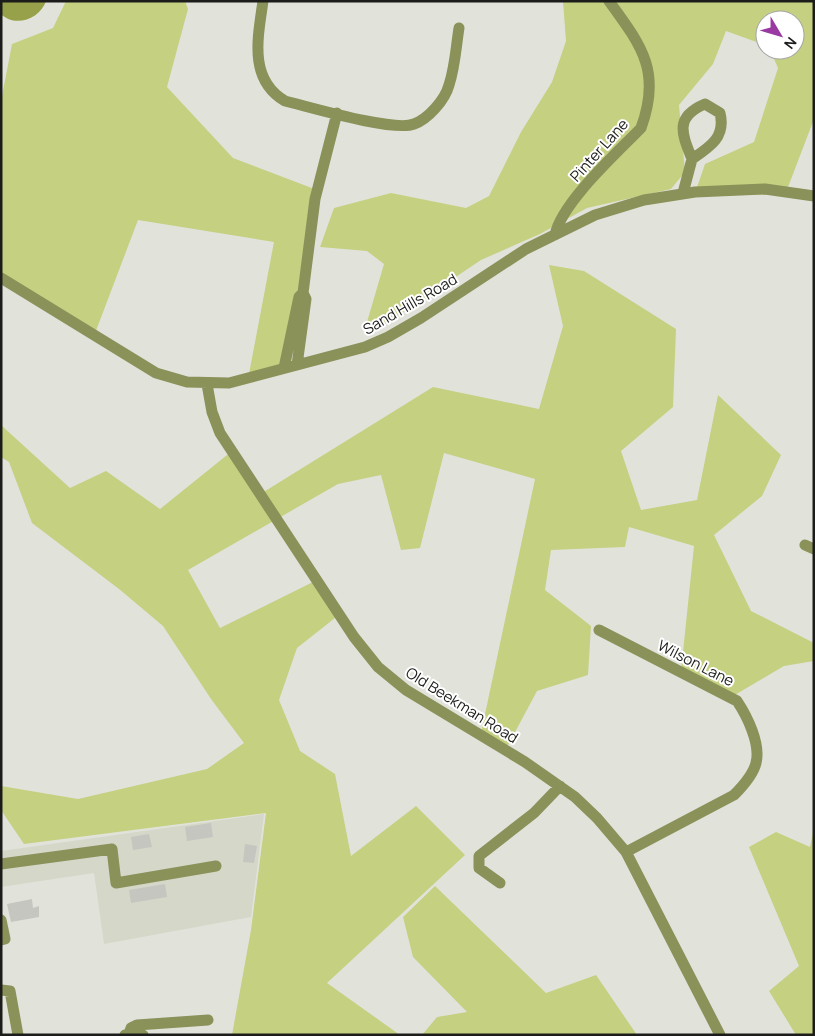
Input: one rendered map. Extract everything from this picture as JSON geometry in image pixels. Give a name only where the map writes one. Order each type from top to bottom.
[{"type":"street","points":[[263,1],[257,46],[259,66],[266,83],[276,96],[285,101],[393,126],[412,125],[424,118],[441,100],[449,86],[459,28]]},
{"type":"street","name":"Pinter Lane","points":[[555,235],[557,226],[570,204],[641,128],[647,112],[647,61],[637,40],[609,1]]},
{"type":"street","points":[[683,194],[692,159],[682,134],[683,125],[695,108],[705,104],[720,114],[722,124],[719,135],[713,145],[692,159]]},
{"type":"street","points":[[284,368],[299,297],[302,293],[315,200],[337,113]]},
{"type":"street","name":"Sand Hills Road","points":[[1,278],[143,366],[170,378],[207,384],[229,383],[365,347],[388,337],[422,318],[526,249],[595,215],[644,200],[683,194],[765,189],[814,196]]},
{"type":"street","points":[[297,365],[306,299],[302,293]]},
{"type":"street","name":"Old Beekman Road","points":[[207,384],[212,412],[224,439],[354,637],[378,667],[406,690],[517,756],[560,786],[597,818],[626,852],[720,1035]]},
{"type":"street","name":"Wilson Lane","points":[[599,630],[737,701],[749,720],[755,744],[756,763],[744,784],[734,795],[626,852]]},
{"type":"street","points":[[500,884],[480,868],[479,856],[534,813],[560,786]]},
{"type":"street","points":[[1,864],[112,848],[116,883],[216,866]]},
{"type":"street","points":[[1,920],[5,939],[1,940]]},
{"type":"street","points":[[1,990],[10,991],[18,1035]]},
{"type":"street","points":[[129,1034],[131,1028],[137,1025],[208,1020]]},
{"type":"street","points":[[125,1035],[138,1033],[143,1035]]},
{"type":"shaded area","points":[[1,1],[46,1],[33,17],[20,21],[7,18],[1,14]]},
{"type":"shaded area","points":[[66,1],[185,1],[188,9],[167,87],[233,158],[317,190],[284,371],[248,379],[274,242],[138,220],[94,336],[1,279],[1,101],[12,44],[53,28]]},
{"type":"shaded area","points":[[561,1],[814,1],[814,119],[785,195],[695,193],[705,164],[754,142],[778,68],[774,60],[805,60],[805,10],[755,10],[755,41],[726,31],[713,64],[679,105],[685,172],[671,189],[587,208],[540,234],[481,260],[381,327],[367,322],[384,264],[367,251],[320,247],[334,208],[391,193],[466,208],[489,196],[521,132],[552,82],[566,41],[563,2]]},
{"type":"shaded area","points":[[549,265],[584,271],[676,329],[673,407],[621,451],[641,510],[697,500],[718,395],[781,455],[762,496],[714,535],[751,611],[814,643],[814,661],[784,666],[728,699],[681,671],[694,546],[629,527],[625,547],[551,550],[545,590],[591,626],[588,675],[537,691],[507,747],[481,733],[535,479],[444,453],[420,548],[401,550],[381,475],[338,484],[188,570],[220,628],[317,580],[340,614],[297,648],[279,700],[300,751],[335,774],[351,856],[416,806],[465,855],[327,983],[400,1035],[232,1035],[251,930],[266,813],[24,844],[1,810],[1,786],[78,799],[207,769],[244,743],[211,699],[163,626],[119,589],[32,523],[9,462],[1,457],[1,425],[70,488],[106,471],[160,509],[232,451],[262,493],[433,387],[539,409],[563,326]]},
{"type":"shaded area","points":[[264,814],[251,917],[104,944],[94,873],[1,887],[1,851]]},
{"type":"shaded area","points":[[814,829],[814,1035],[796,1035],[769,991],[799,966],[749,847],[776,832],[810,847]]},
{"type":"shaded area","points":[[435,886],[546,993],[596,975],[637,1035],[422,1035],[437,1017],[467,1012],[413,957],[403,917]]},
{"type":"building","points":[[211,823],[213,837],[187,841],[185,827]]},
{"type":"building","points":[[149,834],[152,847],[133,850],[131,837]]},
{"type":"building","points":[[245,844],[257,846],[254,863],[243,862]]},
{"type":"building","points":[[165,884],[167,897],[131,903],[129,890]]},
{"type":"building","points":[[32,899],[33,908],[39,906],[39,917],[11,922],[7,904]]}]
